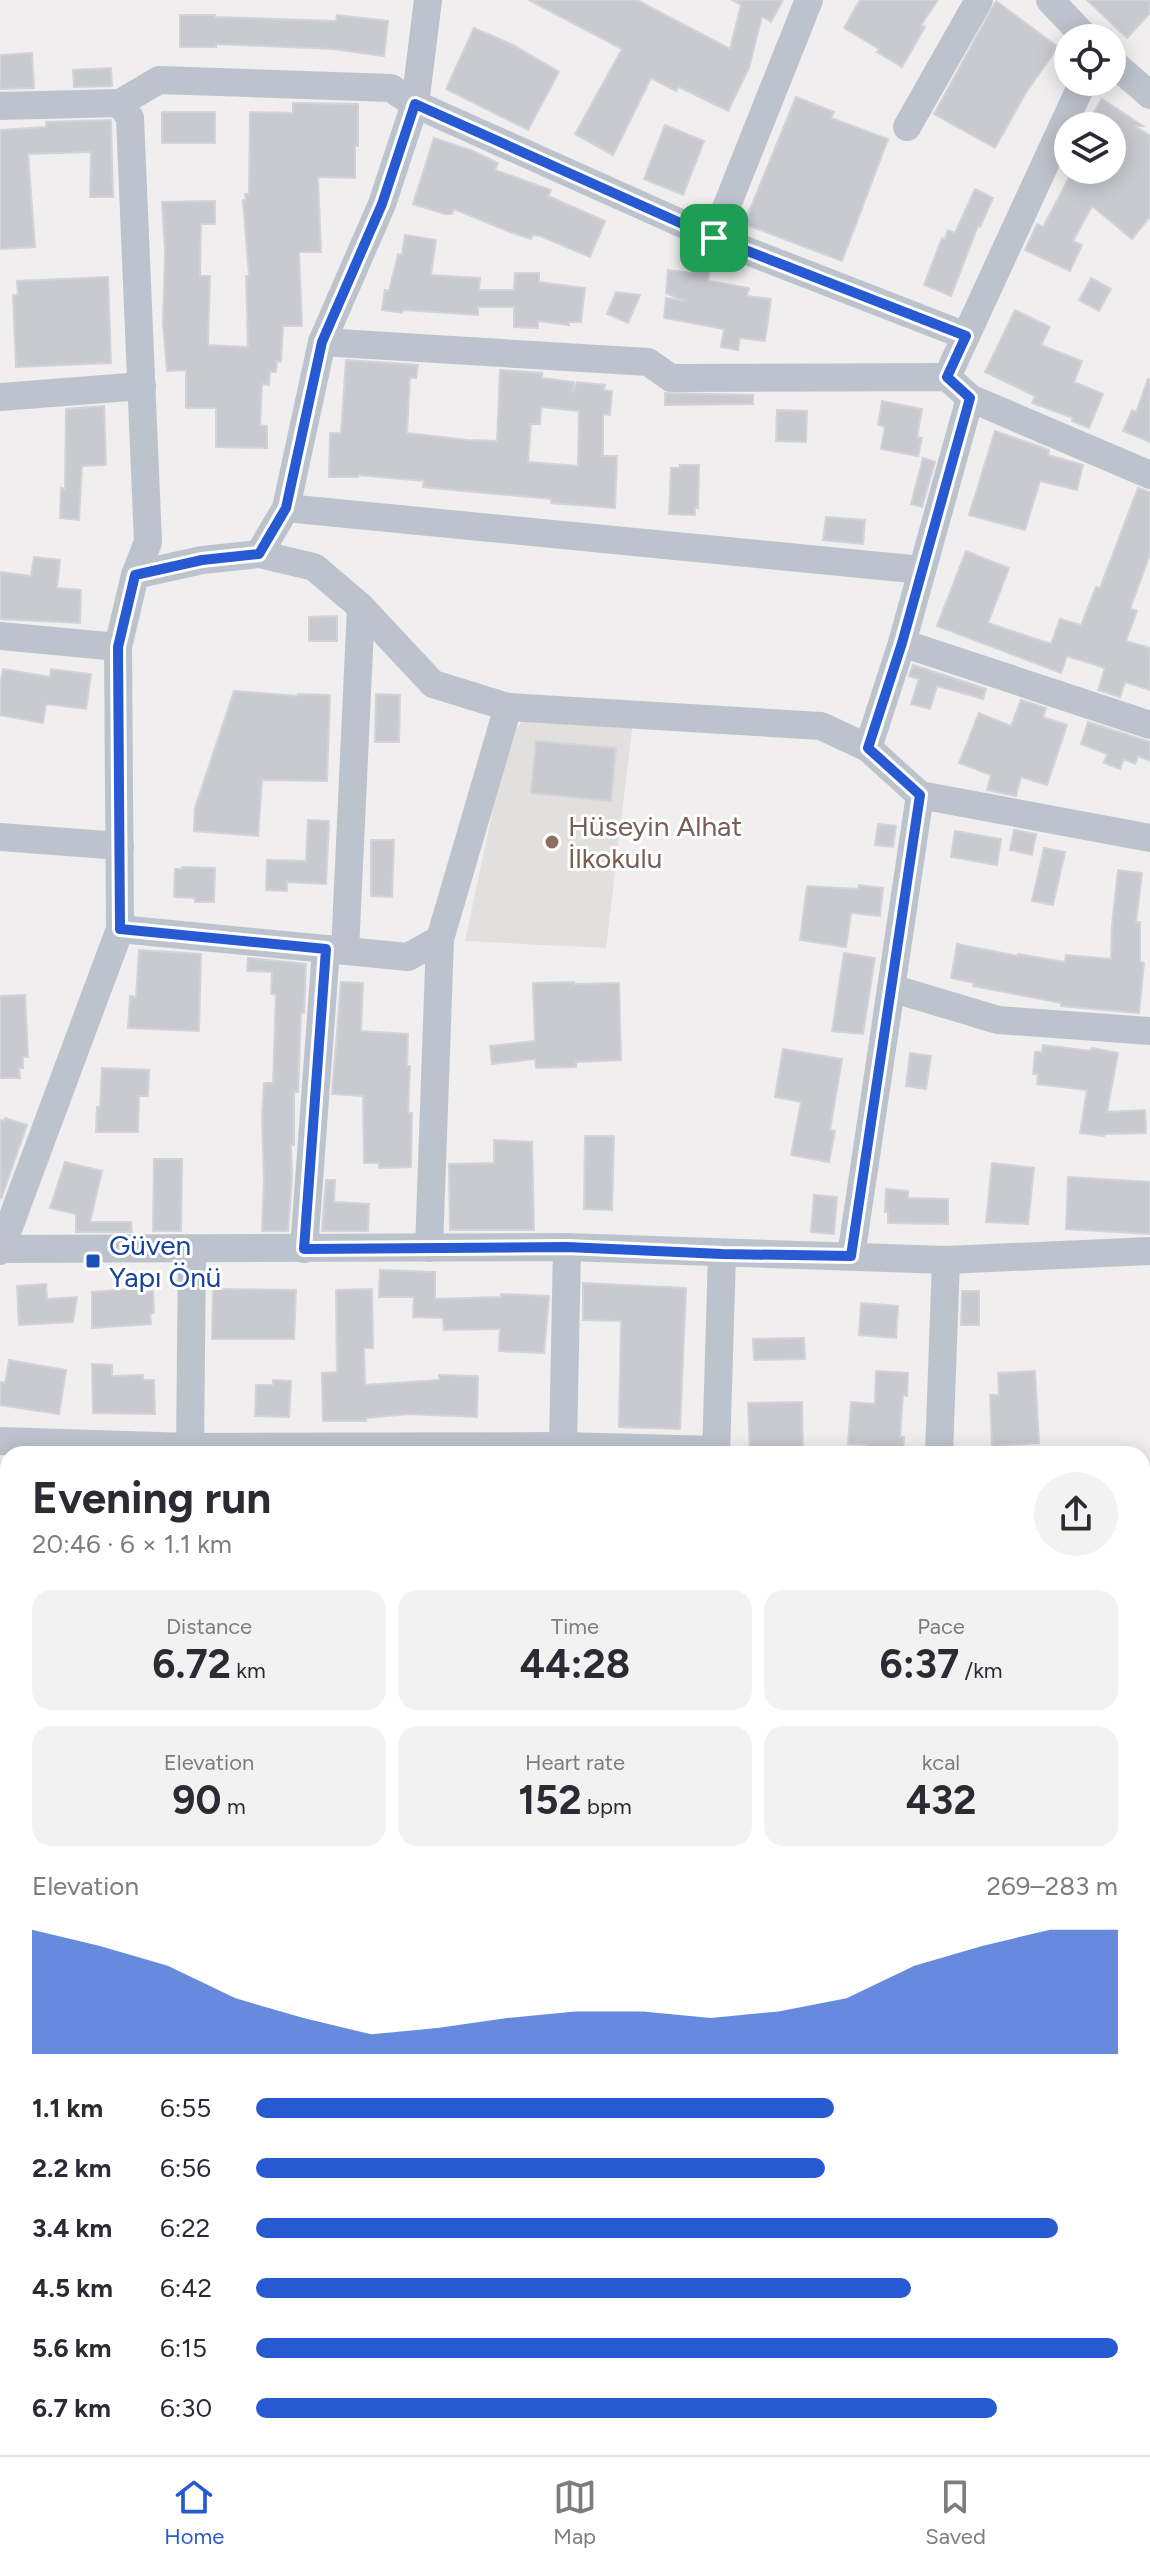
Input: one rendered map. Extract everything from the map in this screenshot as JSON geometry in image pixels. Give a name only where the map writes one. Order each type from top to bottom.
[{"type":"street","points":[[259,554],[286,508],[322,342],[382,204],[415,104],[428,0]]},
{"type":"street","points":[[714,238],[809,0]]},
{"type":"street","points":[[907,127],[979,0]]},
{"type":"street","points":[[1050,0],[1073,24]]},
{"type":"street","points":[[1126,71],[1146,85]]},
{"type":"street","points":[[0,106],[120,103],[159,80],[391,88],[415,104],[714,238],[966,336]]},
{"type":"street","points":[[947,377],[1077,96]]},
{"type":"street","points":[[120,103],[130,118],[148,542],[135,575],[118,647],[120,929],[0,1250],[567,1247],[946,1260],[1150,1251]]},
{"type":"street","points":[[322,342],[648,362],[671,378],[947,377],[970,398],[1150,475]]},
{"type":"street","points":[[0,397],[142,386]]},
{"type":"street","points":[[868,748],[902,643],[970,398]]},
{"type":"street","points":[[286,508],[922,570]]},
{"type":"street","points":[[135,575],[202,560],[259,554],[314,567],[361,607],[433,684],[508,707],[821,726],[868,748],[920,795],[1150,838]]},
{"type":"street","points":[[304,1249],[335,950],[361,607]]},
{"type":"street","points":[[0,636],[118,647]]},
{"type":"street","points":[[902,643],[1150,725]]},
{"type":"street","points":[[429,1248],[440,939],[508,707]]},
{"type":"street","points":[[851,1256],[920,795]]},
{"type":"street","points":[[0,837],[120,846]]},
{"type":"street","points":[[120,929],[408,957],[440,939]]},
{"type":"street","points":[[891,988],[998,1020],[1150,1031]]},
{"type":"street","points":[[563,1446],[567,1247]]},
{"type":"street","points":[[190,1446],[192,1250]]},
{"type":"street","points":[[716,1446],[722,1254]]},
{"type":"street","points":[[939,1446],[946,1260]]},
{"type":"street","points":[[0,1441],[95,1446]]},
{"type":"shaded area","name":"Hüseyin Alhat İlkokulu","points":[[524,718],[633,721],[606,948],[465,941],[507,743]]},
{"type":"building","points":[[529,0],[637,0],[730,49],[741,5],[732,0],[783,0],[771,22],[762,16],[749,68],[728,111],[679,87],[676,91],[651,78],[613,155],[575,134],[622,49]]},
{"type":"building","points":[[860,0],[938,0],[921,25],[925,27],[902,67],[844,28]]},
{"type":"building","points":[[1087,0],[1150,0],[1150,13],[1127,38],[1126,24],[1112,24]]},
{"type":"building","points":[[996,1],[1054,44],[1054,53],[1025,94],[995,148],[934,114]]},
{"type":"building","points":[[180,15],[336,21],[337,15],[388,21],[384,56],[333,49],[216,44],[216,47],[180,47]]},
{"type":"building","points":[[474,28],[513,45],[559,72],[528,130],[446,89]]},
{"type":"building","points":[[32,53],[34,88],[0,89],[0,55]]},
{"type":"building","points":[[111,68],[112,86],[74,87],[73,70]]},
{"type":"building","points":[[796,97],[834,112],[831,118],[888,139],[842,261],[744,224]]},
{"type":"building","points":[[1102,99],[1122,112],[1094,112]]},
{"type":"building","points":[[293,103],[358,104],[355,178],[318,177],[321,252],[299,252],[302,326],[283,326],[281,362],[277,361],[276,372],[270,372],[269,385],[262,384],[260,425],[267,426],[267,448],[216,447],[216,408],[186,408],[186,370],[167,371],[163,324],[165,252],[162,202],[215,201],[215,224],[201,224],[200,276],[210,276],[208,345],[248,347],[246,276],[249,276],[243,200],[246,200],[245,194],[249,194],[250,112],[293,113]]},
{"type":"building","points":[[162,112],[215,112],[215,143],[162,143]]},
{"type":"building","points":[[1126,115],[1143,126],[1135,126],[1150,136],[1150,217],[1132,239],[1092,206],[1073,241],[1082,245],[1070,271],[1025,250],[1037,224],[1043,227],[1066,184],[1126,184]]},
{"type":"building","points":[[111,120],[113,197],[90,197],[91,152],[28,154],[35,247],[0,249],[0,130],[46,127],[46,122]]},
{"type":"building","points":[[665,125],[704,141],[683,195],[644,179]]},
{"type":"building","points":[[434,138],[498,163],[495,170],[551,190],[548,196],[605,221],[590,257],[540,236],[533,235],[531,239],[454,209],[452,214],[445,214],[413,204]]},
{"type":"building","points":[[975,189],[993,198],[978,226],[951,296],[924,285],[942,238],[945,239],[948,230],[955,233]]},
{"type":"building","points":[[405,235],[436,240],[431,275],[480,278],[479,290],[514,290],[515,273],[539,273],[539,282],[585,288],[581,322],[569,322],[569,325],[538,321],[538,328],[514,327],[514,307],[478,307],[478,315],[382,310],[385,290],[389,291],[398,254],[402,255]]},
{"type":"building","points":[[693,265],[710,268],[708,281],[749,288],[747,296],[771,299],[765,341],[740,338],[738,350],[721,347],[724,329],[664,318],[666,298],[685,301],[666,293],[668,270],[692,273]]},
{"type":"building","points":[[108,277],[111,363],[16,367],[13,295],[18,295],[17,281]]},
{"type":"building","points":[[1091,278],[1111,289],[1099,311],[1079,300]]},
{"type":"building","points":[[616,292],[640,295],[628,323],[607,314]]},
{"type":"building","points":[[1015,310],[1050,327],[1041,345],[1082,361],[1074,382],[1103,394],[1089,428],[1072,421],[1073,418],[1032,403],[1035,396],[985,372]]},
{"type":"building","points":[[346,360],[418,365],[416,378],[410,378],[407,433],[467,440],[497,441],[500,370],[542,373],[542,378],[574,382],[573,393],[577,382],[605,385],[604,390],[612,391],[610,415],[603,414],[603,456],[617,456],[615,508],[423,487],[424,481],[358,475],[329,477],[330,433],[341,433]],"holes":[[[541,407],[579,411],[578,466],[528,462],[531,424],[540,424]]]},
{"type":"building","points":[[1148,379],[1150,442],[1123,431],[1132,410],[1136,412]]},
{"type":"building","points":[[665,393],[753,395],[753,404],[665,405]]},
{"type":"building","points":[[882,401],[922,409],[917,437],[922,438],[918,456],[881,449],[885,427],[878,425]]},
{"type":"building","points":[[104,406],[106,465],[82,466],[79,520],[60,518],[61,488],[65,489],[66,409]]},
{"type":"building","points":[[777,410],[807,411],[806,442],[776,441]]},
{"type":"building","points":[[995,431],[1049,450],[1048,455],[1083,465],[1077,490],[1040,481],[1025,530],[969,515]]},
{"type":"building","points":[[923,458],[935,462],[922,507],[911,504]]},
{"type":"building","points":[[680,465],[699,465],[698,508],[695,507],[695,515],[669,514],[671,468],[680,468]]},
{"type":"building","points":[[1138,488],[1150,492],[1150,554],[1130,609],[1137,611],[1126,641],[1150,648],[1150,690],[1125,682],[1120,697],[1098,690],[1105,668],[1067,656],[1061,673],[937,626],[966,551],[1009,568],[988,623],[1051,644],[1060,619],[1081,625],[1096,587],[1100,588]]},
{"type":"building","points":[[826,517],[865,520],[863,544],[823,540]]},
{"type":"building","points":[[34,557],[60,560],[57,588],[81,590],[80,623],[0,619],[0,572],[31,576]]},
{"type":"building","points":[[337,616],[337,641],[309,641],[309,617]]},
{"type":"building","points":[[913,665],[986,689],[983,699],[937,686],[930,709],[911,704],[919,679],[909,676]]},
{"type":"building","points":[[3,669],[50,677],[51,669],[91,674],[86,709],[46,704],[43,723],[0,715]]},
{"type":"building","points":[[234,691],[330,695],[327,781],[262,780],[258,836],[194,831],[195,808]]},
{"type":"building","points":[[376,694],[400,695],[399,742],[375,742]]},
{"type":"building","points":[[1021,700],[1046,708],[1043,717],[1067,725],[1047,785],[1021,777],[1016,796],[987,790],[991,775],[959,763],[979,713],[1011,726]]},
{"type":"building","points":[[1088,722],[1150,742],[1150,761],[1138,756],[1135,764],[1124,759],[1120,769],[1104,763],[1107,754],[1081,744]]},
{"type":"building","points":[[536,741],[616,748],[611,801],[531,793]]},
{"type":"building","points":[[308,820],[329,821],[326,884],[287,882],[287,891],[266,890],[267,860],[306,861]]},
{"type":"building","points":[[878,824],[896,826],[893,847],[875,845]]},
{"type":"building","points":[[1014,830],[1036,834],[1032,855],[1010,850]]},
{"type":"building","points":[[955,831],[1001,839],[997,865],[951,857]]},
{"type":"building","points":[[371,840],[394,840],[392,897],[371,896]]},
{"type":"building","points":[[1044,848],[1065,852],[1053,905],[1032,901]]},
{"type":"building","points":[[215,868],[214,902],[174,897],[175,869]]},
{"type":"building","points":[[1118,870],[1142,873],[1136,922],[1140,922],[1140,962],[1144,963],[1139,1013],[1061,1006],[1061,1003],[973,986],[974,983],[951,978],[957,944],[1065,962],[1066,955],[1111,959]]},
{"type":"building","points":[[859,885],[883,888],[880,916],[851,913],[846,947],[800,940],[807,886],[858,889]]},
{"type":"building","points":[[139,950],[201,954],[199,1031],[128,1028],[130,996],[136,997]]},
{"type":"building","points":[[844,953],[875,958],[863,1034],[832,1031]]},
{"type":"building","points":[[248,958],[306,964],[298,1092],[294,1092],[288,1231],[262,1231],[264,1083],[273,1083],[276,995],[271,994],[272,972],[247,971]]},
{"type":"building","points":[[341,982],[363,983],[361,1031],[408,1034],[411,1167],[379,1168],[379,1163],[364,1163],[363,1096],[332,1094]]},
{"type":"building","points":[[533,983],[619,983],[621,1060],[576,1062],[576,1067],[536,1068],[535,1059],[492,1064],[490,1046],[535,1041]]},
{"type":"building","points":[[25,995],[28,1057],[23,1057],[23,1068],[19,1068],[20,1078],[0,1078],[0,996]]},
{"type":"building","points":[[1043,1045],[1118,1053],[1107,1112],[1145,1110],[1146,1133],[1104,1136],[1080,1133],[1087,1090],[1037,1084],[1038,1074],[1033,1074],[1035,1052],[1042,1052]]},
{"type":"building","points":[[783,1049],[842,1059],[830,1130],[835,1131],[829,1162],[791,1155],[801,1102],[775,1097]]},
{"type":"building","points":[[910,1053],[931,1056],[926,1089],[906,1086]]},
{"type":"building","points":[[102,1068],[149,1070],[148,1096],[139,1096],[138,1132],[96,1132]]},
{"type":"building","points":[[5,1118],[27,1125],[1,1199],[0,1120],[4,1121]]},
{"type":"building","points":[[585,1136],[614,1136],[612,1210],[584,1209]]},
{"type":"building","points":[[494,1140],[532,1142],[534,1230],[450,1230],[449,1164],[494,1163]]},
{"type":"building","points":[[154,1159],[182,1159],[181,1231],[153,1231]]},
{"type":"building","points":[[65,1162],[102,1171],[90,1222],[131,1222],[132,1232],[76,1232],[76,1214],[50,1208]]},
{"type":"building","points":[[992,1163],[1034,1168],[1028,1224],[986,1222]]},
{"type":"building","points":[[1068,1177],[1150,1182],[1150,1234],[1066,1229]]},
{"type":"building","points":[[326,1180],[335,1180],[334,1202],[369,1204],[368,1231],[322,1231]]},
{"type":"building","points":[[886,1189],[908,1191],[908,1198],[948,1199],[948,1224],[888,1223]]},
{"type":"building","points":[[814,1195],[837,1197],[834,1234],[811,1232]]},
{"type":"building","points":[[380,1270],[435,1272],[435,1299],[501,1297],[501,1294],[549,1296],[544,1353],[499,1351],[500,1329],[444,1330],[443,1318],[413,1317],[414,1297],[379,1297]]},
{"type":"building","points":[[583,1283],[686,1288],[680,1429],[619,1427],[621,1321],[583,1320]]},
{"type":"building","points":[[46,1284],[47,1299],[77,1297],[73,1322],[19,1325],[17,1286]]},
{"type":"building","points":[[144,1288],[144,1292],[153,1291],[151,1324],[92,1328],[92,1292]]},
{"type":"building","points":[[213,1289],[296,1290],[294,1339],[212,1339]]},
{"type":"building","points":[[372,1289],[373,1348],[364,1348],[365,1385],[439,1380],[439,1375],[478,1376],[477,1417],[409,1414],[366,1418],[366,1421],[323,1421],[322,1373],[337,1372],[336,1290]]},
{"type":"building","points":[[962,1291],[979,1291],[979,1325],[961,1325]]},
{"type":"building","points":[[861,1303],[898,1306],[896,1338],[859,1335]]},
{"type":"building","points":[[804,1338],[805,1359],[754,1360],[753,1339]]},
{"type":"building","points":[[9,1360],[66,1370],[59,1414],[0,1405],[0,1382],[5,1383]]},
{"type":"building","points":[[92,1364],[112,1365],[112,1376],[143,1375],[143,1380],[154,1380],[155,1414],[93,1413]]},
{"type":"building","points":[[876,1371],[908,1373],[900,1437],[904,1437],[903,1446],[848,1444],[851,1402],[875,1404]]},
{"type":"building","points":[[1035,1371],[1039,1443],[992,1446],[990,1395],[999,1395],[998,1373]]},
{"type":"building","points":[[273,1380],[291,1381],[289,1417],[255,1416],[256,1385],[273,1385]]},
{"type":"building","points":[[802,1402],[803,1446],[750,1446],[748,1403]]},
{"type":"place","name":"Hüseyin Alhat İlkokulu","points":[[552,842]]},
{"type":"place","name":"Güven Yapı Önü","points":[[93,1261]]},
{"type":"route","points":[[415,104],[714,238],[966,336],[947,377],[970,398],[902,643],[868,748],[920,795],[851,1256],[567,1247],[304,1249],[326,949],[120,929],[118,647],[135,575],[202,560],[259,554],[286,508],[322,342],[382,204],[415,104]]}]
